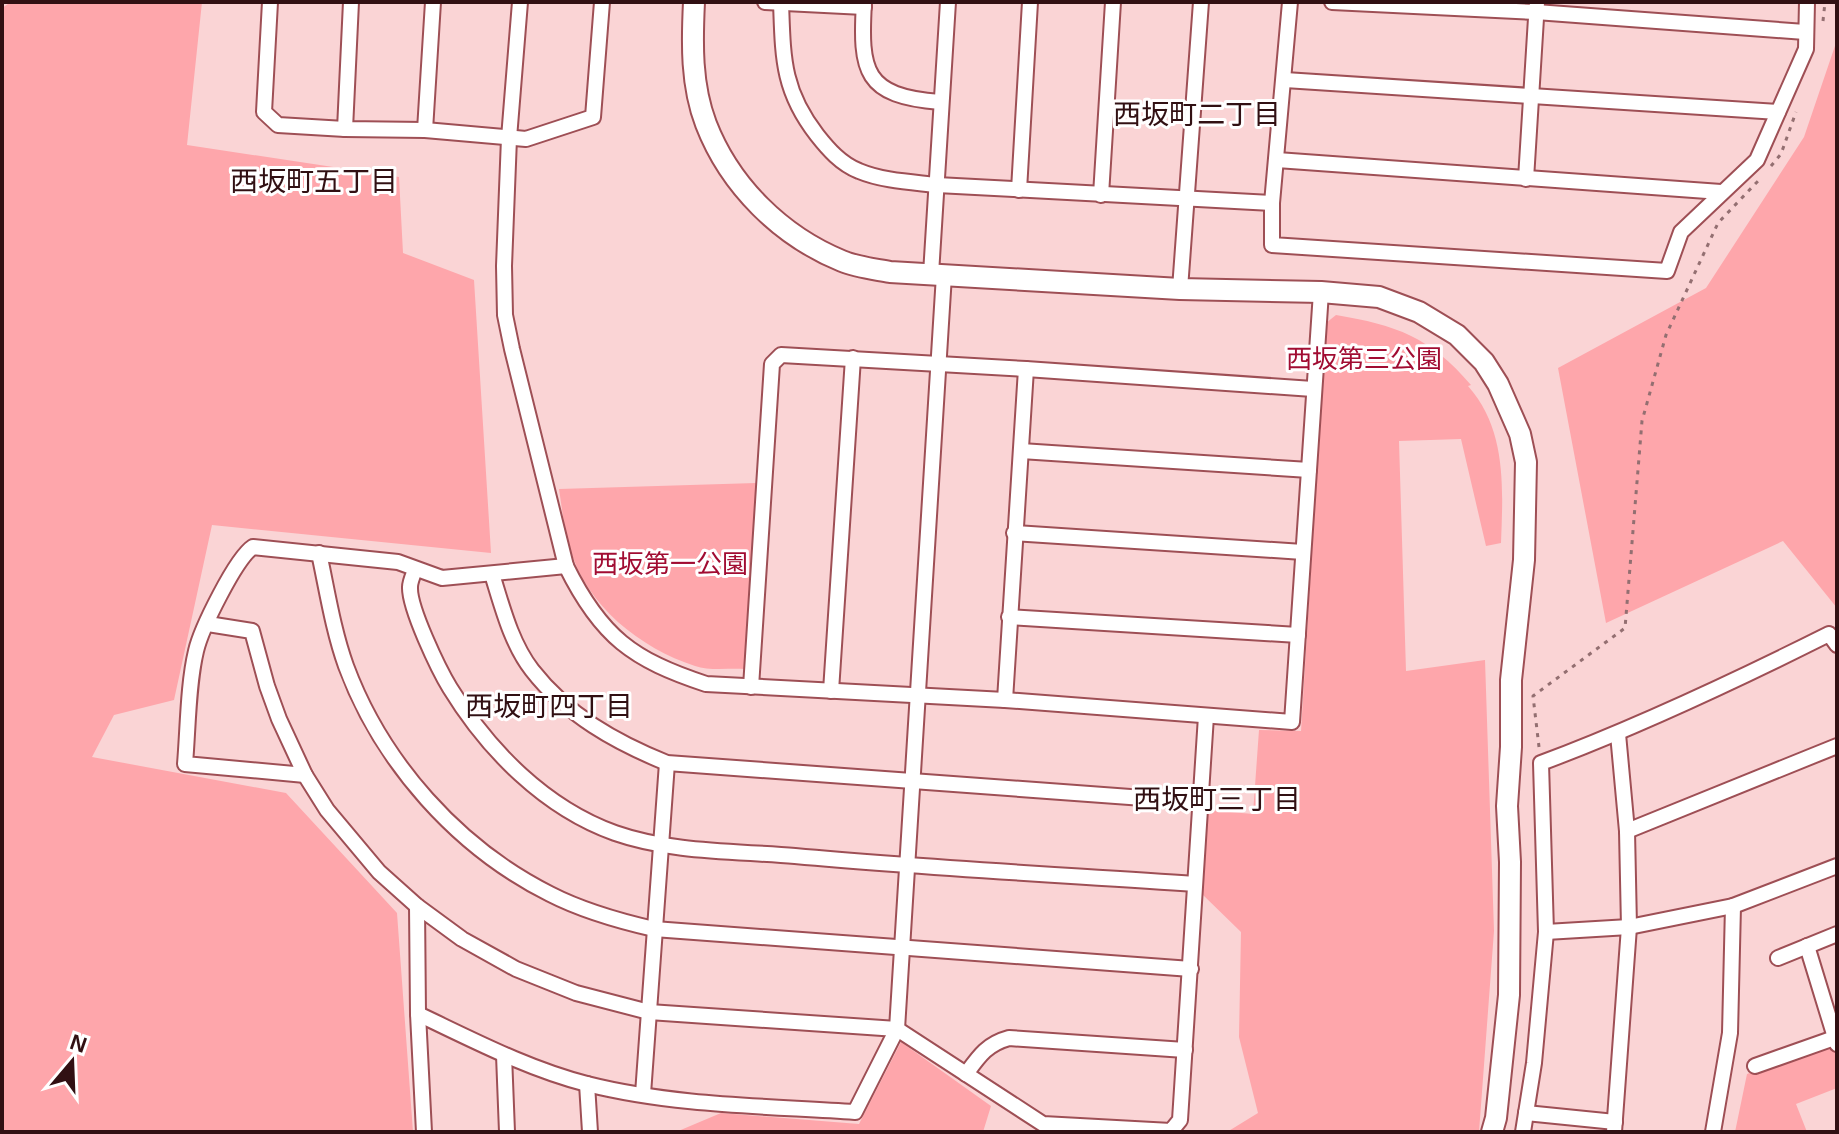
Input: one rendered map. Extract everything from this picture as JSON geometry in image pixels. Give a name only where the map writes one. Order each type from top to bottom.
[{"type":"street","points":[[270,2],[264,112],[278,125],[425,130],[526,139],[593,117],[602,2]]},
{"type":"street","points":[[345,129],[351,2]]},
{"type":"street","points":[[425,130],[433,2]]},
{"type":"street","points":[[520,2],[509,138],[505,315],[566,566],[580,595],[604,626],[629,650],[662,669],[706,684],[1005,700],[1292,722],[1321,292]]},
{"type":"street","points":[[694,2],[692,44],[696,81],[706,124],[730,169],[761,209],[796,238],[844,262],[890,272],[1379,297],[1419,312],[1457,335],[1484,362],[1498,384],[1520,434],[1526,462],[1524,560],[1511,680],[1507,806],[1510,862],[1509,995],[1492,1132]]},
{"type":"street","points":[[765,2],[864,4],[863,53],[872,76],[880,86],[905,99],[940,102]]},
{"type":"street","points":[[781,2],[786,69],[794,101],[831,153],[857,171],[888,179],[937,185],[1272,203]]},
{"type":"street","points":[[418,1014],[504,1055],[587,1084],[676,1099],[855,1112],[897,1029],[939,363],[937,185],[948,2]]},
{"type":"street","points":[[1019,190],[1030,2]]},
{"type":"street","points":[[1101,195],[1113,2]]},
{"type":"street","points":[[1180,289],[1201,2]]},
{"type":"street","points":[[1290,2],[1272,203],[1272,245],[1667,271],[1681,232],[1757,160],[1813,32],[1807,2]]},
{"type":"street","points":[[1332,2],[1536,7],[1813,32]]},
{"type":"street","points":[[1526,179],[1536,7]]},
{"type":"street","points":[[1285,80],[1778,112]]},
{"type":"street","points":[[1277,160],[1721,192]]},
{"type":"street","points":[[751,687],[772,364],[781,355],[1313,389]]},
{"type":"street","points":[[831,691],[853,358]]},
{"type":"street","points":[[1005,700],[1026,369]]},
{"type":"street","points":[[1021,451],[1309,470]]},
{"type":"street","points":[[1014,533],[1303,552]]},
{"type":"street","points":[[305,775],[185,764],[196,649],[232,572],[245,552],[253,547],[398,562],[442,578],[566,566]]},
{"type":"street","points":[[319,553],[346,665],[373,725],[423,796],[500,864],[550,895],[613,920],[654,929],[1191,969]]},
{"type":"street","points":[[415,570],[410,588],[439,670],[487,742],[549,798],[616,834],[661,845],[907,866],[1195,884]]},
{"type":"street","points":[[492,574],[505,615],[531,669],[596,729],[628,747],[667,763],[1198,802]]},
{"type":"street","points":[[1009,617],[1298,635]]},
{"type":"street","points":[[208,624],[252,631],[267,686],[305,775],[327,810],[357,848],[417,906],[462,939],[516,969],[576,993],[649,1012],[897,1029],[1043,1124],[1171,1131],[1180,1120],[1191,969],[1198,802],[1206,716]]},
{"type":"street","points":[[1523,1132],[1536,1047],[1546,932],[1541,763],[1618,734],[1829,634],[1837,645]]},
{"type":"street","points":[[1526,1113],[1614,1127],[1629,927],[1627,831],[1618,734]]},
{"type":"street","points":[[1627,831],[1837,746]]},
{"type":"street","points":[[643,1094],[667,763]]},
{"type":"street","points":[[1546,932],[1629,927],[1733,906],[1837,866]]},
{"type":"street","points":[[417,906],[424,1132]]},
{"type":"street","points":[[1713,1132],[1730,1033],[1733,906]]},
{"type":"street","points":[[1778,958],[1837,934]]},
{"type":"street","points":[[1755,1066],[1836,1040],[1807,946]]},
{"type":"street","points":[[966,1074],[983,1050],[994,1042],[1009,1038],[1185,1050]]},
{"type":"street","points":[[504,1055],[507,1132]]},
{"type":"street","points":[[587,1084],[590,1132]]},
{"type":"path","points":[[1813,32],[1825,2]]},
{"type":"path","points":[[1771,166],[1781,154],[1796,109]]},
{"type":"path","points":[[1541,763],[1533,696],[1625,628],[1642,421],[1666,335],[1718,223],[1761,179]]},
{"type":"green space","points":[[11,2],[202,2],[187,145],[399,177],[403,253],[474,280],[491,553],[212,525],[174,700],[114,715],[92,757],[286,793],[397,913],[413,1132],[2,1132],[2,8]]},
{"type":"green space","points":[[1837,40],[1837,608],[1783,541],[1606,623],[1558,368],[1706,288],[1804,137]]},
{"type":"green space","name":"西坂第三公園","points":[[1336,315],[1394,329],[1441,355],[1471,385],[1468,386],[1490,421],[1500,460],[1501,543],[1486,546],[1461,439],[1399,441],[1406,671],[1485,660],[1494,931],[1479,1132],[1227,1132],[1258,1113],[1239,1037],[1241,932],[1202,894],[1208,810],[1253,814],[1259,730],[1301,731],[1326,323]]},
{"type":"green space","name":"西坂第一公園","points":[[756,483],[744,669],[701,668],[655,648],[618,622],[589,589],[578,570],[568,542],[559,489]]},
{"type":"green space","points":[[901,1042],[991,1106],[983,1132],[676,1132],[721,1113],[859,1124]]},
{"type":"green space","points":[[1832,1044],[1837,1058],[1837,1088],[1796,1104],[1807,1132],[1735,1132],[1747,1074]]},
{"type":"district","name":"西坂町二丁目","points":[[1197,114]]},
{"type":"district","name":"西坂町五丁目","points":[[314,181]]},
{"type":"district","name":"西坂町四丁目","points":[[549,706]]},
{"type":"district","name":"西坂町三丁目","points":[[1217,799]]}]
